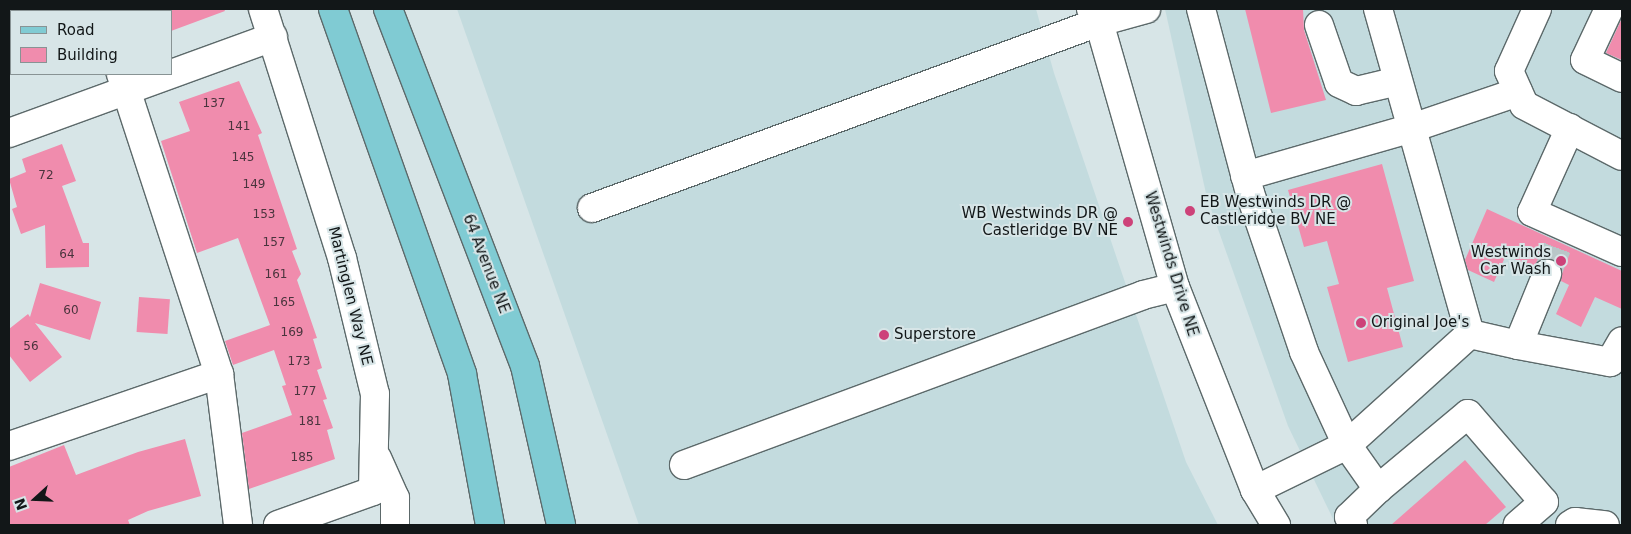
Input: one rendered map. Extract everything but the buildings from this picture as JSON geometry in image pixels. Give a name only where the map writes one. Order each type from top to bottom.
[{"type":"main road","points":[[333,9],[462,374],[490,525]]},
{"type":"main road","name":"64 Avenue NE","points":[[388,9],[525,366],[561,525]]},
{"type":"street","name":"Martinglen Way NE","points":[[263,9],[345,268],[375,394],[373,491],[278,525]]},
{"type":"street","points":[[592,208],[1097,13],[1146,9]]},
{"type":"street","points":[[1201,9],[1245,176],[1304,352],[1347,445],[1378,489]]},
{"type":"street","points":[[1378,9],[1470,334]]},
{"type":"street","points":[[1537,9],[1508,71],[1524,105],[1622,156]]},
{"type":"street","points":[[1609,9],[1584,60],[1622,78]]},
{"type":"street","name":"Westwinds Drive NE","points":[[1097,13],[1175,287],[1255,490],[1276,525]]},
{"type":"street","points":[[1319,25],[1339,83],[1356,91],[1398,81]]},
{"type":"street","points":[[172,68],[273,37]]},
{"type":"street","points":[[9,134],[124,82],[147,75]]},
{"type":"street","points":[[124,82],[219,374],[238,525]]},
{"type":"street","points":[[1245,176],[1412,128],[1518,92]]},
{"type":"street","points":[[1570,128],[1532,212],[1563,234],[1622,252]]},
{"type":"street","points":[[1518,345],[1547,274]]},
{"type":"street","points":[[684,465],[1143,295],[1175,287]]},
{"type":"street","points":[[1470,334],[1610,362],[1622,341]]},
{"type":"street","points":[[1255,490],[1347,445],[1470,334]]},
{"type":"street","points":[[9,446],[219,374]]},
{"type":"street","points":[[1353,525],[1350,517],[1378,489],[1468,414],[1544,502],[1518,525]]},
{"type":"street","points":[[374,452],[395,498],[395,525]]},
{"type":"street","points":[[1570,525],[1575,522],[1605,525]]},
{"type":"shaded area","name":"Superstore","points":[[457,9],[1036,9],[1054,73],[1186,462],[1218,525],[639,525]]},
{"type":"shaded area","points":[[1165,9],[1622,9],[1622,525],[1336,525],[1288,426],[1207,198]]},
{"type":"tunnel","points":[[1547,274],[1559,242]]},
{"type":"place","name":"EB Westwinds DR @ Castleridge BV NE","points":[[1190,211]]},
{"type":"place","name":"WB Westwinds DR @ Castleridge BV NE","points":[[1128,222]]},
{"type":"place","name":"Westwinds Car Wash","points":[[1561,261]]},
{"type":"place","name":"Original Joe's","points":[[1361,323]]},
{"type":"place","name":"Superstore","points":[[884,335]]}]
